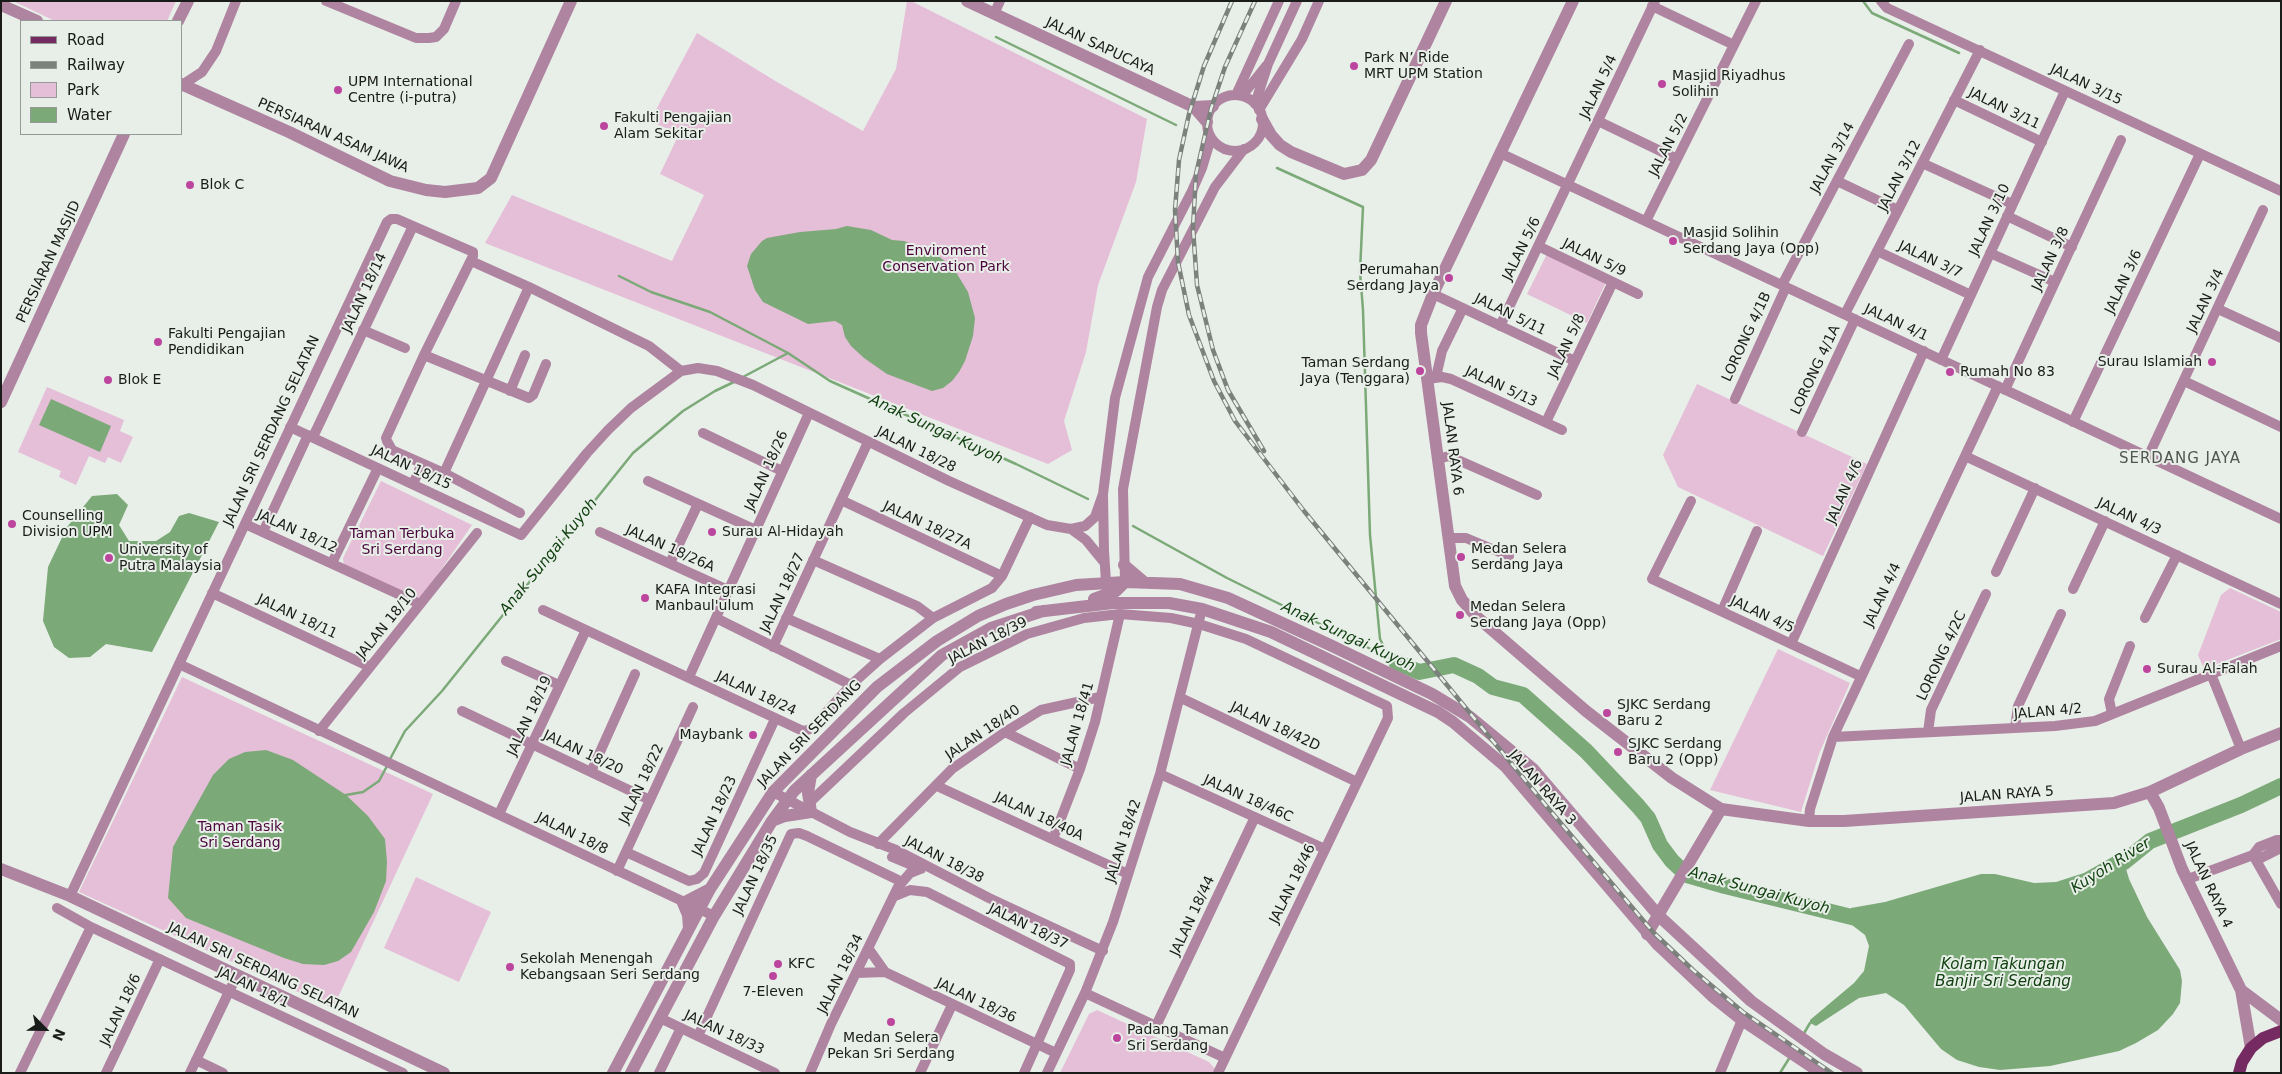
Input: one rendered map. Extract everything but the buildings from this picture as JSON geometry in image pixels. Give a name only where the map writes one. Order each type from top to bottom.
[{"type":"main road","points":[[2239,1069],[2251,1048],[2263,1038],[2281,1031]]},
{"type":"street","points":[[178,20],[188,1]]},
{"type":"street","points":[[182,85],[202,72],[216,51],[236,1]]},
{"type":"street","points":[[326,1],[416,38],[429,38],[436,37],[444,29],[456,1]]},
{"type":"street","name":"PERSIARAN ASAM JAWA","points":[[182,85],[289,132],[390,181],[426,190],[445,192],[478,188],[491,178],[571,1]]},
{"type":"street","name":"JALAN SAPUCAYA","points":[[967,1],[1194,107]]},
{"type":"street","points":[[994,14],[1000,1]]},
{"type":"street","points":[[1239,96],[1280,1]]},
{"type":"street","points":[[1036,612],[1104,596],[1124,565],[1123,489],[1157,307],[1162,290],[1215,187],[1244,149],[1258,138],[1259,111],[1268,64],[1297,1]]},
{"type":"street","points":[[1259,111],[1302,39],[1319,1]]},
{"type":"street","points":[[1194,107],[1213,106],[1227,96],[1239,96],[1259,111],[1275,140],[1291,152],[1344,174],[1349,175],[1362,170],[1371,160],[1446,1]]},
{"type":"street","name":"JALAN RAYA 6","points":[[1573,1],[1433,294],[1426,310],[1421,334],[1432,378],[1438,459],[1448,538],[1458,594],[1477,617],[1583,708],[1666,774],[1721,809]]},
{"type":"street","name":"JALAN 5/2","points":[[1646,221],[1756,1]]},
{"type":"street","name":"JALAN 3/15","points":[[1881,1],[1887,8],[2281,191]]},
{"type":"street","points":[[1654,4],[1734,45]]},
{"type":"street","name":"JALAN 5/4","points":[[1568,184],[1654,4]]},
{"type":"street","points":[[1,5],[35,20]]},
{"type":"street","name":"JALAN 3/14","points":[[1784,286],[1837,180],[1909,44]]},
{"type":"street","name":"JALAN 3/12","points":[[1845,314],[1980,50]]},
{"type":"street","points":[[1239,96],[1268,64]]},
{"type":"street","name":"JALAN 3/10","points":[[1941,360],[2065,91]]},
{"type":"street","name":"JALAN 3/11","points":[[1954,100],[2042,142]]},
{"type":"street","points":[[1207,122],[1213,106]]},
{"type":"street","points":[[1112,584],[1104,562],[1103,494],[1115,398],[1148,277],[1192,191],[1202,168],[1211,138],[1207,122],[1194,107]]},
{"type":"street","points":[[1598,120],[1677,158]]},
{"type":"street","name":"PERSIARAN MASJID","points":[[1,402],[124,135]]},
{"type":"street","points":[[1211,138],[1225,150],[1244,149]]},
{"type":"street","name":"JALAN 3/8","points":[[2001,388],[2055,282],[2121,140]]},
{"type":"street","name":"JALAN 4/1","points":[[1500,153],[2281,519]]},
{"type":"street","name":"JALAN 3/6","points":[[2073,422],[2200,154]]},
{"type":"street","points":[[1922,163],[2012,204]]},
{"type":"street","points":[[1837,180],[1898,210]]},
{"type":"street","name":"JALAN 5/6","points":[[1500,326],[1568,184]]},
{"type":"street","name":"JALAN 3/4","points":[[2148,457],[2263,210]]},
{"type":"street","points":[[2007,216],[2072,246]]},
{"type":"street","name":"JALAN SRI SERDANG SELATAN","points":[[70,896],[387,222],[391,219],[397,219],[412,226]]},
{"type":"street","points":[[412,226],[473,252],[472,259],[386,438],[389,446],[392,450],[444,473],[520,513]]},
{"type":"street","name":"JALAN 18/14","points":[[263,532],[412,226]]},
{"type":"street","name":"JALAN 5/9","points":[[1538,246],[1638,294]]},
{"type":"street","name":"JALAN 3/7","points":[[1877,251],[1971,295]]},
{"type":"street","points":[[1990,253],[2055,282]]},
{"type":"street","points":[[472,259],[649,346],[681,371]]},
{"type":"street","name":"JALAN 5/8","points":[[1546,422],[1613,282]]},
{"type":"street","name":"LORONG 4/1B","points":[[1735,399],[1784,286]]},
{"type":"street","points":[[444,473],[529,287]]},
{"type":"street","name":"JALAN 5/11","points":[[1433,294],[1575,361]]},
{"type":"street","points":[[1432,378],[1442,351],[1463,308]]},
{"type":"street","points":[[2218,309],[2281,338]]},
{"type":"street","name":"LORONG 4/1A","points":[[1802,432],[1855,319]]},
{"type":"street","points":[[363,330],[405,348]]},
{"type":"street","name":"JALAN 4/6","points":[[1791,644],[1924,352]]},
{"type":"street","points":[[510,391],[525,355]]},
{"type":"street","points":[[424,356],[529,398],[532,397],[546,364]]},
{"type":"street","name":"JALAN 18/28","points":[[681,371],[698,368],[717,371],[734,377],[949,481],[1047,525],[1071,529]]},
{"type":"street","name":"JALAN 18/15","points":[[290,426],[521,535],[587,452],[608,430],[631,408],[681,371]]},
{"type":"street","name":"JALAN 5/13","points":[[1432,378],[1451,379],[1562,430]]},
{"type":"street","points":[[2184,381],[2281,426]]},
{"type":"street","name":"JALAN 4/4","points":[[1809,821],[1810,809],[1833,737],[1860,676],[1965,456],[2001,388]]},
{"type":"street","name":"JALAN 18/26","points":[[689,677],[809,413]]},
{"type":"street","points":[[703,433],[782,471]]},
{"type":"street","name":"JALAN 18/27","points":[[773,647],[868,442]]},
{"type":"street","points":[[1438,459],[1449,456],[1537,495]]},
{"type":"street","name":"JALAN 4/3","points":[[1965,456],[2281,604]]},
{"type":"street","points":[[413,484],[422,464]]},
{"type":"street","points":[[332,563],[378,468]]},
{"type":"street","points":[[648,481],[756,530]]},
{"type":"street","points":[[1996,572],[2035,488]]},
{"type":"street","points":[[1071,529],[1085,526],[1095,518],[1103,494]]},
{"type":"street","name":"JALAN 18/27A","points":[[841,500],[1002,576]]},
{"type":"street","name":"JALAN 4/5","points":[[1691,500],[1652,579],[1860,676]]},
{"type":"street","points":[[670,563],[698,504]]},
{"type":"street","name":"JALAN 18/24","points":[[543,610],[803,731],[811,729],[851,685],[880,659],[933,618],[992,588],[1002,576],[1030,517]]},
{"type":"street","points":[[2073,588],[2104,521]]},
{"type":"street","name":"JALAN 18/12","points":[[245,524],[420,604]]},
{"type":"street","points":[[1071,529],[1086,540],[1104,562]]},
{"type":"street","points":[[1722,612],[1757,530]]},
{"type":"street","name":"JALAN 18/26A","points":[[600,532],[728,590]]},
{"type":"street","name":"JALAN 18/10","points":[[319,731],[477,534]]},
{"type":"street","points":[[1448,538],[1466,538],[1509,556]]},
{"type":"street","points":[[2145,618],[2177,554]]},
{"type":"street","points":[[813,560],[917,606],[933,618]]},
{"type":"street","points":[[1124,565],[1144,582]]},
{"type":"street","name":"JALAN RAYA 3","points":[[1112,584],[1144,582],[1180,584],[1228,598],[1415,686],[1470,717],[1533,769],[1632,888],[1659,916],[1751,1002],[1824,1054],[1857,1073]]},
{"type":"street","points":[[1112,584],[1187,600],[1218,613]]},
{"type":"street","name":"JALAN SRI SERDANG","points":[[613,1073],[710,889],[773,792],[877,687],[937,640],[978,616],[1033,594],[1112,584]]},
{"type":"street","name":"JALAN 18/11","points":[[212,593],[370,667]]},
{"type":"street","name":"LORONG 4/2C","points":[[1928,732],[1931,710],[1986,594]]},
{"type":"street","name":"JALAN RAYA 3","points":[[1036,612],[1113,603],[1169,603],[1202,609],[1271,632],[1426,706],[1453,722],[1506,767],[1646,934],[1712,996],[1742,1020],[1818,1070]]},
{"type":"street","name":"JALAN 18/42","points":[[1047,1073],[1103,951],[1160,774],[1181,698],[1202,609]]},
{"type":"street","name":"JALAN SRI SERDANG","points":[[631,1073],[714,916],[786,800],[942,656],[991,628],[1036,612]]},
{"type":"street","name":"JALAN 18/39","points":[[810,807],[904,713],[960,667],[1027,634],[1084,618],[1120,614],[1171,618],[1199,624],[1246,639],[1387,706]]},
{"type":"street","name":"JALAN 18/41","points":[[1052,839],[1080,769],[1095,722],[1120,614]]},
{"type":"street","points":[[2015,728],[2018,706],[2061,614]]},
{"type":"street","points":[[716,618],[851,685]]},
{"type":"street","points":[[786,618],[880,659]]},
{"type":"street","name":"JALAN 18/19","points":[[498,814],[586,630]]},
{"type":"street","points":[[2112,714],[2109,700],[2130,646]]},
{"type":"street","name":"JALAN 4/2","points":[[1833,737],[2075,725],[2095,721],[2281,646]]},
{"type":"street","points":[[506,661],[559,685]]},
{"type":"street","name":"JALAN 18/8","points":[[179,664],[617,872],[714,916]]},
{"type":"street","points":[[591,772],[635,674]]},
{"type":"street","points":[[2212,674],[2241,749]]},
{"type":"street","name":"JALAN 18/40","points":[[886,850],[891,831],[952,769],[1005,732],[1041,710],[1100,697]]},
{"type":"street","name":"JALAN 18/42D","points":[[1181,698],[1357,782]]},
{"type":"street","name":"JALAN 18/46","points":[[1218,1073],[1388,718],[1387,706]]},
{"type":"street","name":"JALAN 18/22","points":[[617,872],[693,707]]},
{"type":"street","name":"JALAN 18/20","points":[[462,711],[650,800]]},
{"type":"street","name":"JALAN 18/23","points":[[626,852],[689,881],[697,879],[707,868],[775,719]]},
{"type":"street","points":[[1005,732],[1080,769]]},
{"type":"street","name":"JALAN RAYA 5","points":[[1721,809],[1809,821],[1844,821],[2114,803],[2150,792],[2241,749],[2281,733]]},
{"type":"street","name":"JALAN 18/46C","points":[[1160,774],[1325,849]]},
{"type":"street","points":[[772,822],[810,807],[808,793],[811,775]]},
{"type":"street","name":"JALAN 18/40A","points":[[937,786],[1128,874]]},
{"type":"street","name":"JALAN 18/38","points":[[773,792],[786,800],[810,807],[886,850],[905,854],[937,872],[1103,951]]},
{"type":"street","name":"JALAN RAYA 4","points":[[2150,792],[2159,808],[2185,874],[2241,990],[2251,1048]]},
{"type":"street","points":[[1646,934],[1672,894],[1706,830],[1721,809]]},
{"type":"street","name":"JALAN 18/44","points":[[1156,1026],[1255,817]]},
{"type":"street","points":[[861,836],[891,831],[896,846],[905,854]]},
{"type":"street","name":"JALAN 18/35","points":[[698,1036],[791,834],[799,833],[807,836],[896,888]]},
{"type":"street","points":[[2253,855],[2259,847],[2281,840]]},
{"type":"street","points":[[2185,874],[2253,855],[2261,858],[2281,848]]},
{"type":"street","points":[[886,850],[920,869],[937,872]]},
{"type":"street","points":[[886,850],[896,867],[896,888]]},
{"type":"street","points":[[2253,855],[2281,904]]},
{"type":"street","name":"JALAN SRI SERDANG SELATAN","points":[[1,869],[70,896],[435,1071]]},
{"type":"street","points":[[896,888],[910,873],[920,869]]},
{"type":"street","name":"JALAN 18/34","points":[[810,1073],[896,888]]},
{"type":"street","name":"JALAN 18/37","points":[[896,888],[927,892],[1070,964],[1070,970],[1037,1044]]},
{"type":"street","points":[[1632,888],[1652,899],[1662,901],[1672,894]]},
{"type":"street","points":[[689,928],[688,915],[683,903],[710,889]]},
{"type":"street","name":"JALAN 18/1","points":[[57,908],[91,927],[160,960],[403,1073]]},
{"type":"street","points":[[20,1073],[91,927]]},
{"type":"street","name":"JALAN 18/36","points":[[868,948],[885,972]]},
{"type":"street","name":"JALAN 18/6","points":[[106,1073],[160,960]]},
{"type":"street","name":"JALAN 18/36","points":[[856,973],[885,972],[1056,1053]]},
{"type":"street","points":[[190,1073],[237,975]]},
{"type":"street","name":"JALAN RAYA 4","points":[[2241,990],[2281,1020]]},
{"type":"street","points":[[1085,993],[1225,1058]]},
{"type":"street","points":[[920,1073],[952,1005]]},
{"type":"street","name":"JALAN 18/33","points":[[660,1018],[775,1073]]},
{"type":"street","points":[[1720,1073],[1742,1020]]},
{"type":"street","points":[[659,1073],[681,1028]]},
{"type":"street","points":[[1024,1073],[1037,1044]]},
{"type":"street","points":[[196,1060],[223,1073]]},
{"type":"green space","points":[[13,1],[176,1],[167,20],[53,20]]},
{"type":"green space","name":"Enviroment Conservation Park","points":[[907,1],[911,1],[1147,119],[1136,182],[1098,285],[1086,352],[1064,421],[1072,450],[1048,464],[485,243],[512,195],[672,261],[704,195],[660,174],[679,134],[650,121],[697,33],[777,82],[863,131],[896,69]]},
{"type":"green space","points":[[1547,254],[1606,282],[1587,323],[1527,294]]},
{"type":"green space","points":[[1697,384],[1867,464],[1823,556],[1678,487],[1663,455]]},
{"type":"green space","points":[[47,387],[124,420],[120,431],[133,437],[121,463],[108,457],[105,463],[89,456],[76,485],[59,477],[61,471],[18,452]]},
{"type":"green space","name":"Taman Terbuka Sri Serdang","points":[[381,481],[472,525],[422,597],[415,598],[344,566],[343,558]]},
{"type":"green space","points":[[2230,588],[2281,612],[2281,639],[2204,669],[2198,655],[2221,595]]},
{"type":"green space","points":[[1778,649],[1850,683],[1819,754],[1801,812],[1710,790]]},
{"type":"green space","name":"Taman Tasik Sri Serdang","points":[[182,677],[433,794],[333,1008],[79,892]]},
{"type":"green space","points":[[416,877],[491,912],[459,982],[384,948]]},
{"type":"green space","name":"Padang Taman Sri Serdang","points":[[1097,1010],[1209,1062],[1216,1070],[1214,1073],[1060,1073],[1089,1014]]},
{"type":"water","points":[[847,226],[871,230],[892,240],[904,241],[935,253],[954,269],[968,292],[975,318],[973,336],[965,361],[959,372],[943,388],[932,391],[887,374],[851,346],[845,337],[842,325],[835,321],[808,324],[763,302],[755,290],[747,266],[751,254],[762,241],[767,238],[800,232],[836,229]]},
{"type":"water","points":[[51,399],[111,426],[100,452],[39,425]]},
{"type":"water","points":[[117,494],[128,505],[119,525],[129,541],[156,541],[170,532],[179,516],[189,513],[219,522],[152,652],[106,644],[90,657],[69,658],[54,647],[43,621],[48,567],[67,527],[92,496]]},
{"type":"water","points":[[266,750],[293,760],[346,795],[368,816],[385,839],[386,881],[374,912],[351,952],[338,961],[324,965],[303,964],[284,958],[186,918],[168,898],[173,847],[213,775],[229,759],[245,752]]},
{"type":"water","name":"Kolam Takungan Banjir Sri Serdang","points":[[2114,856],[2120,857],[2124,862],[2129,879],[2147,917],[2180,970],[2182,981],[2180,1003],[2173,1014],[2158,1030],[2136,1043],[2119,1051],[2050,1066],[2000,1070],[1979,1067],[1957,1060],[1941,1049],[1904,1005],[1886,993],[1859,998],[1816,1026],[1810,1023],[1810,1020],[1854,983],[1864,971],[1869,946],[1865,935],[1852,925],[1847,915],[1851,908],[1885,902],[1981,874],[1995,874],[2034,883],[2056,882],[2084,873]]},
{"type":"waterway","points":[[1863,1],[1872,13],[1959,53]]},
{"type":"waterway","points":[[996,37],[1176,125]]},
{"type":"waterway","points":[[1277,168],[1363,207],[1360,272],[1363,310],[1370,535],[1380,639],[1388,655],[1396,662]]},
{"type":"waterway","name":"Anak Sungai Kuyoh","points":[[619,276],[651,292],[710,312],[788,353],[830,381],[1016,464],[1088,499]]},
{"type":"waterway","name":"Anak Sungai Kuyoh","points":[[743,377],[788,353]]},
{"type":"waterway","name":"Anak Sungai Kuyoh","points":[[389,761],[405,731],[442,691],[633,453],[683,411],[715,391],[736,381]]},
{"type":"waterway","name":"Anak Sungai Kuyoh","points":[[1133,526],[1227,578],[1393,660]]},
{"type":"waterway","name":"Anak Sungai Kuyoh","points":[[1396,662],[1419,672],[1454,665],[1478,676],[1493,687],[1523,695],[1586,751],[1638,806],[1648,818],[1660,845],[1672,861],[1687,875],[1868,921]]},
{"type":"waterway","name":"Anak Sungai Kuyoh","points":[[346,795],[363,792],[379,781],[387,766]]},
{"type":"waterway","name":"Kuyoh River","points":[[2104,872],[2124,862],[2150,841],[2241,805],[2281,786]]},
{"type":"waterway","name":"Kuyoh River","points":[[1803,1035],[1810,1023]]},
{"type":"waterway","name":"Kuyoh River","points":[[1780,1073],[1790,1057]]},
{"type":"railway","points":[[1232,1],[1204,66],[1189,114],[1179,160],[1175,210],[1178,262],[1189,315],[1214,381],[1235,421],[1304,511],[1548,808],[1653,932],[1693,970],[1743,1012],[1832,1073]]},
{"type":"railway","points":[[1255,1],[1225,67],[1211,109],[1196,174],[1193,228],[1197,285],[1213,350],[1228,390],[1264,451]]},
{"type":"place","name":"Park N’ Ride MRT UPM Station","points":[[1354,66]]},
{"type":"place","name":"Masjid Riyadhus Solihin","points":[[1662,84]]},
{"type":"place","name":"UPM International Centre (i-putra)","points":[[338,90]]},
{"type":"place","name":"Fakulti Pengajian Alam Sekitar","points":[[604,126]]},
{"type":"place","name":"Blok C","points":[[190,185]]},
{"type":"place","name":"Masjid Solihin Serdang Jaya (Opp)","points":[[1673,241]]},
{"type":"place","name":"Perumahan Serdang Jaya","points":[[1449,278]]},
{"type":"place","name":"Fakulti Pengajian Pendidikan","points":[[158,342]]},
{"type":"place","name":"Surau Islamiah","points":[[2212,362]]},
{"type":"place","name":"Taman Serdang Jaya (Tenggara)","points":[[1420,371]]},
{"type":"place","name":"Rumah No 83","points":[[1950,372]]},
{"type":"place","name":"Blok E","points":[[108,380]]},
{"type":"place","name":"Counselling Division UPM","points":[[12,524]]},
{"type":"place","name":"Surau Al-Hidayah","points":[[712,532]]},
{"type":"place","name":"Medan Selera Serdang Jaya","points":[[1461,557]]},
{"type":"place","name":"University of Putra Malaysia","points":[[109,558]]},
{"type":"place","name":"KAFA Integrasi Manbaul'ulum","points":[[645,598]]},
{"type":"place","name":"Medan Selera Serdang Jaya (Opp)","points":[[1460,615]]},
{"type":"place","name":"Surau Al-Falah","points":[[2147,669]]},
{"type":"place","name":"SJKC Serdang Baru 2","points":[[1607,713]]},
{"type":"place","name":"Maybank","points":[[753,735]]},
{"type":"place","name":"SJKC Serdang Baru 2 (Opp)","points":[[1618,752]]},
{"type":"place","name":"KFC","points":[[778,964]]},
{"type":"place","name":"Sekolah Menengah Kebangsaan Seri Serdang","points":[[510,967]]},
{"type":"place","name":"7-Eleven","points":[[773,976]]},
{"type":"place","name":"Medan Selera Pekan Sri Serdang","points":[[891,1022]]},
{"type":"place","name":"Padang Taman Sri Serdang","points":[[1117,1038]]},
{"type":"district","name":"SERDANG JAYA","points":[[2180,459]]}]
